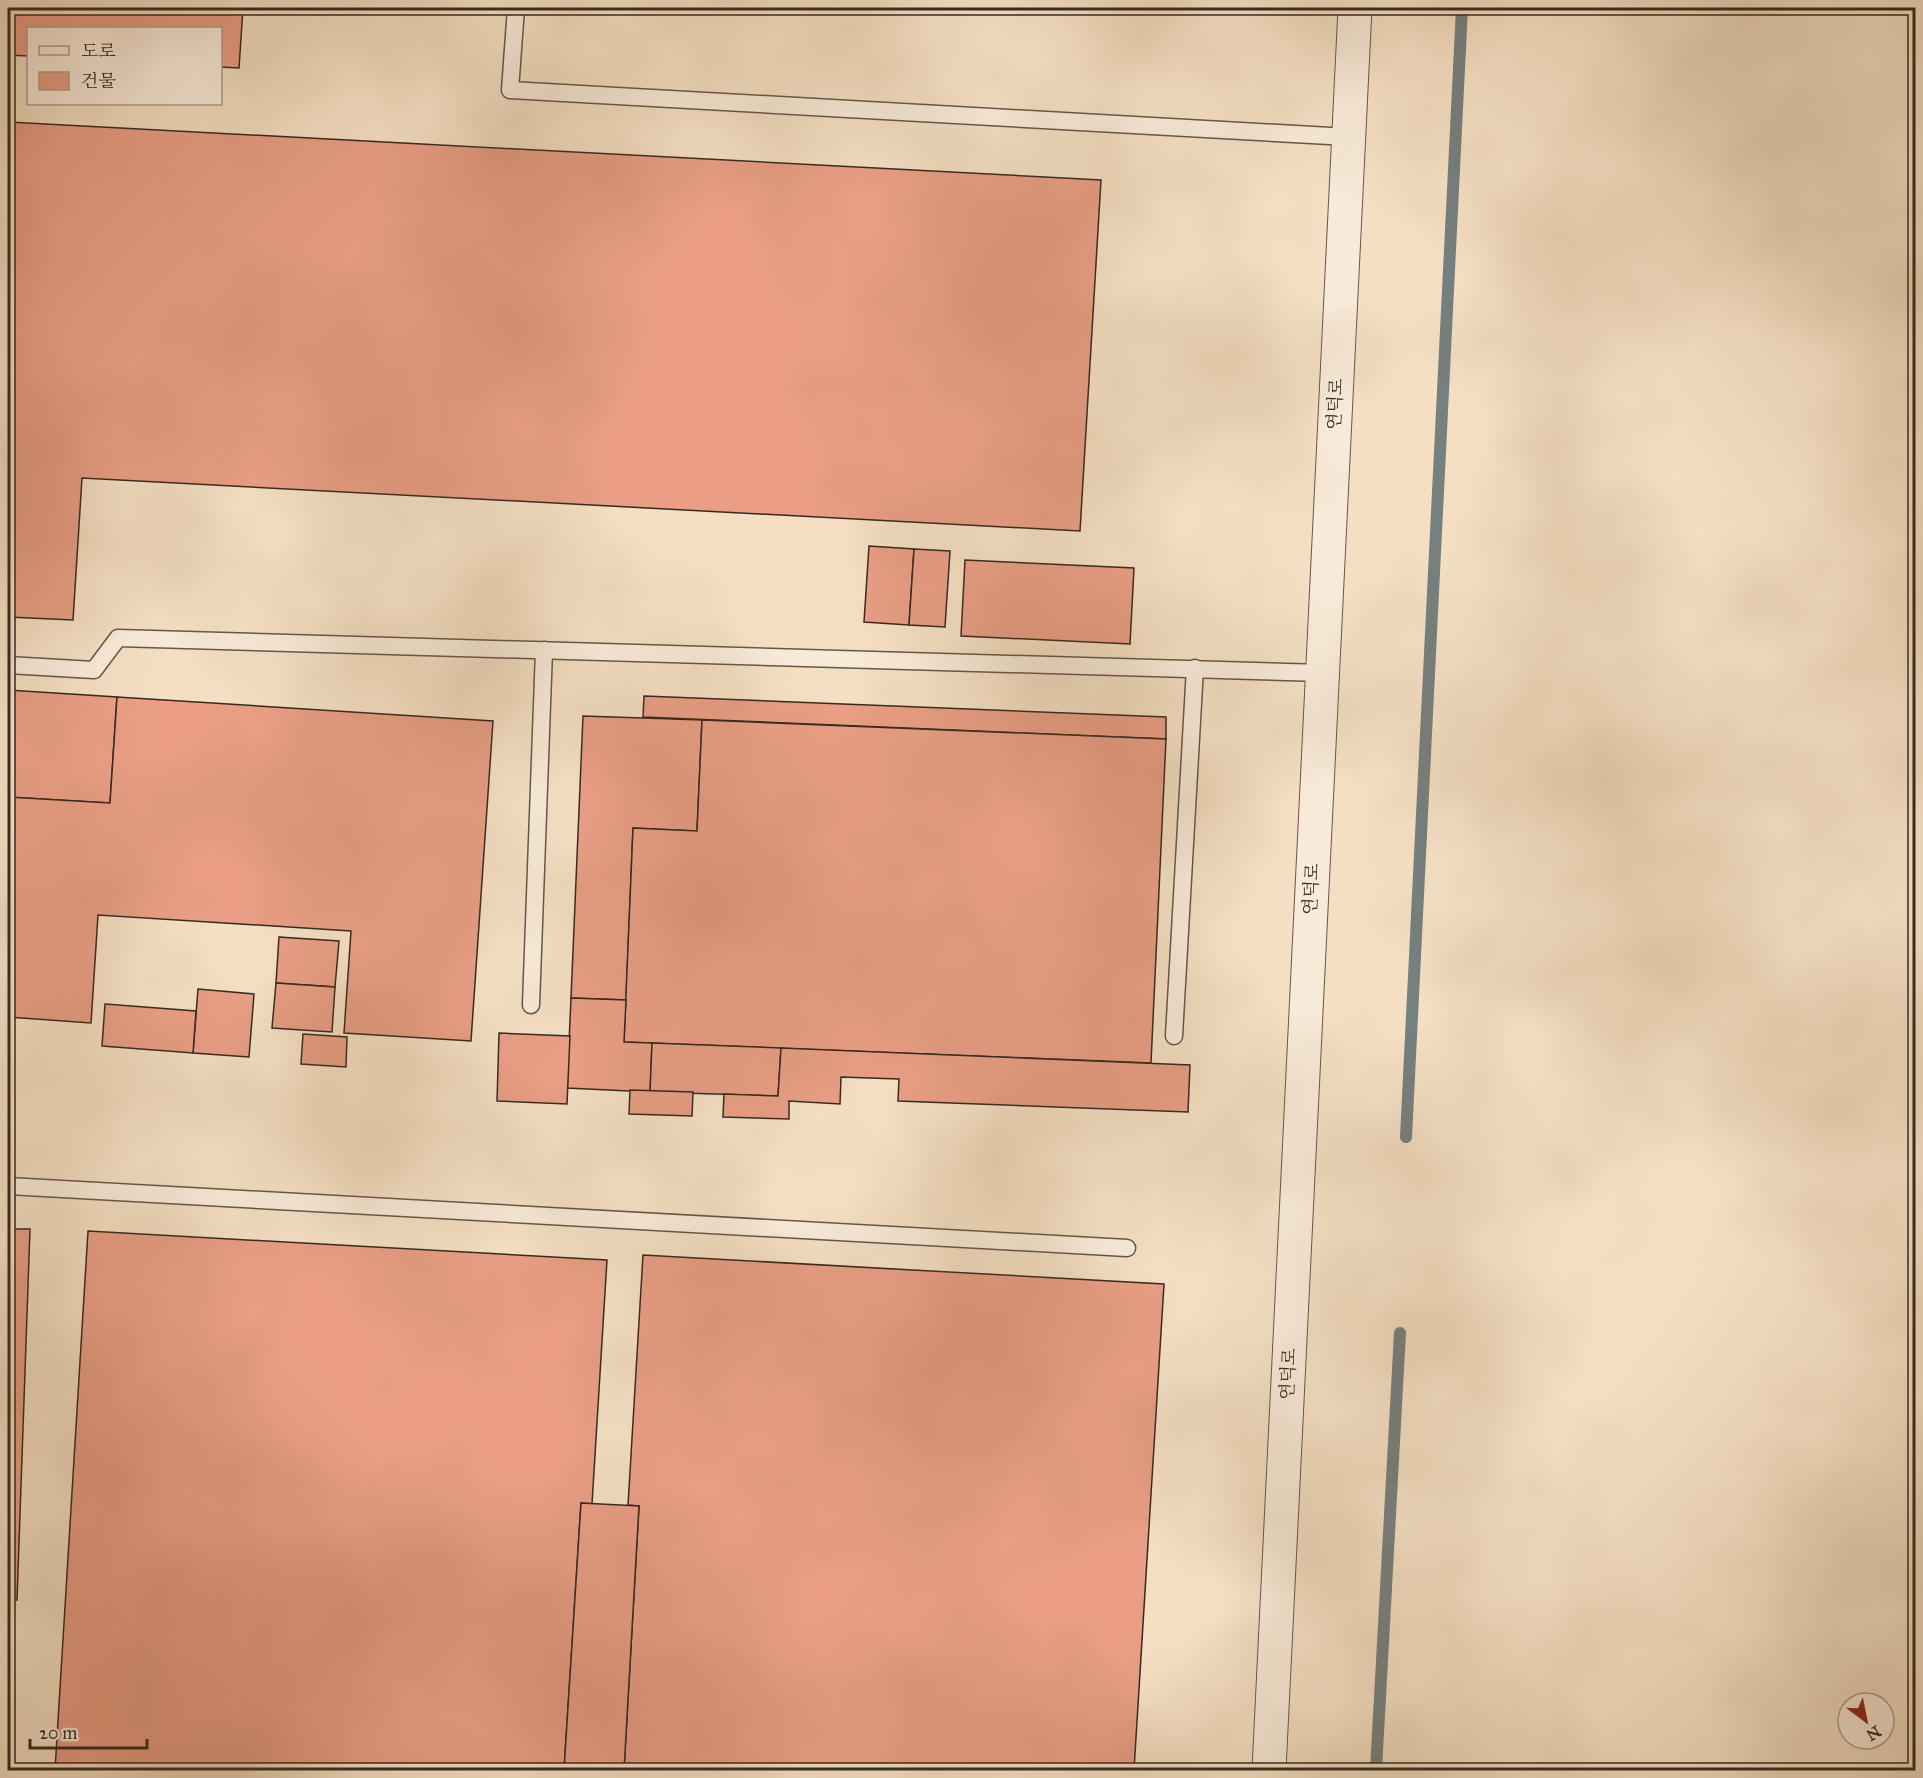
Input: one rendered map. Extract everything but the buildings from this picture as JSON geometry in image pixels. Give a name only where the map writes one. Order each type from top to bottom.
[{"type":"street","name":"연덕로","points":[[1269,1770],[1355,8]]},
{"type":"lane","points":[[516,8],[510,90],[1348,137]]},
{"type":"lane","points":[[8,664],[94,670],[118,638],[1322,673]]},
{"type":"lane","points":[[531,1005],[544,650]]},
{"type":"lane","points":[[1174,1036],[1195,668]]},
{"type":"lane","points":[[8,1186],[1127,1248]]},
{"type":"waterway","points":[[1406,1137],[1462,8]]},
{"type":"waterway","points":[[1376,1770],[1400,1333]]}]
